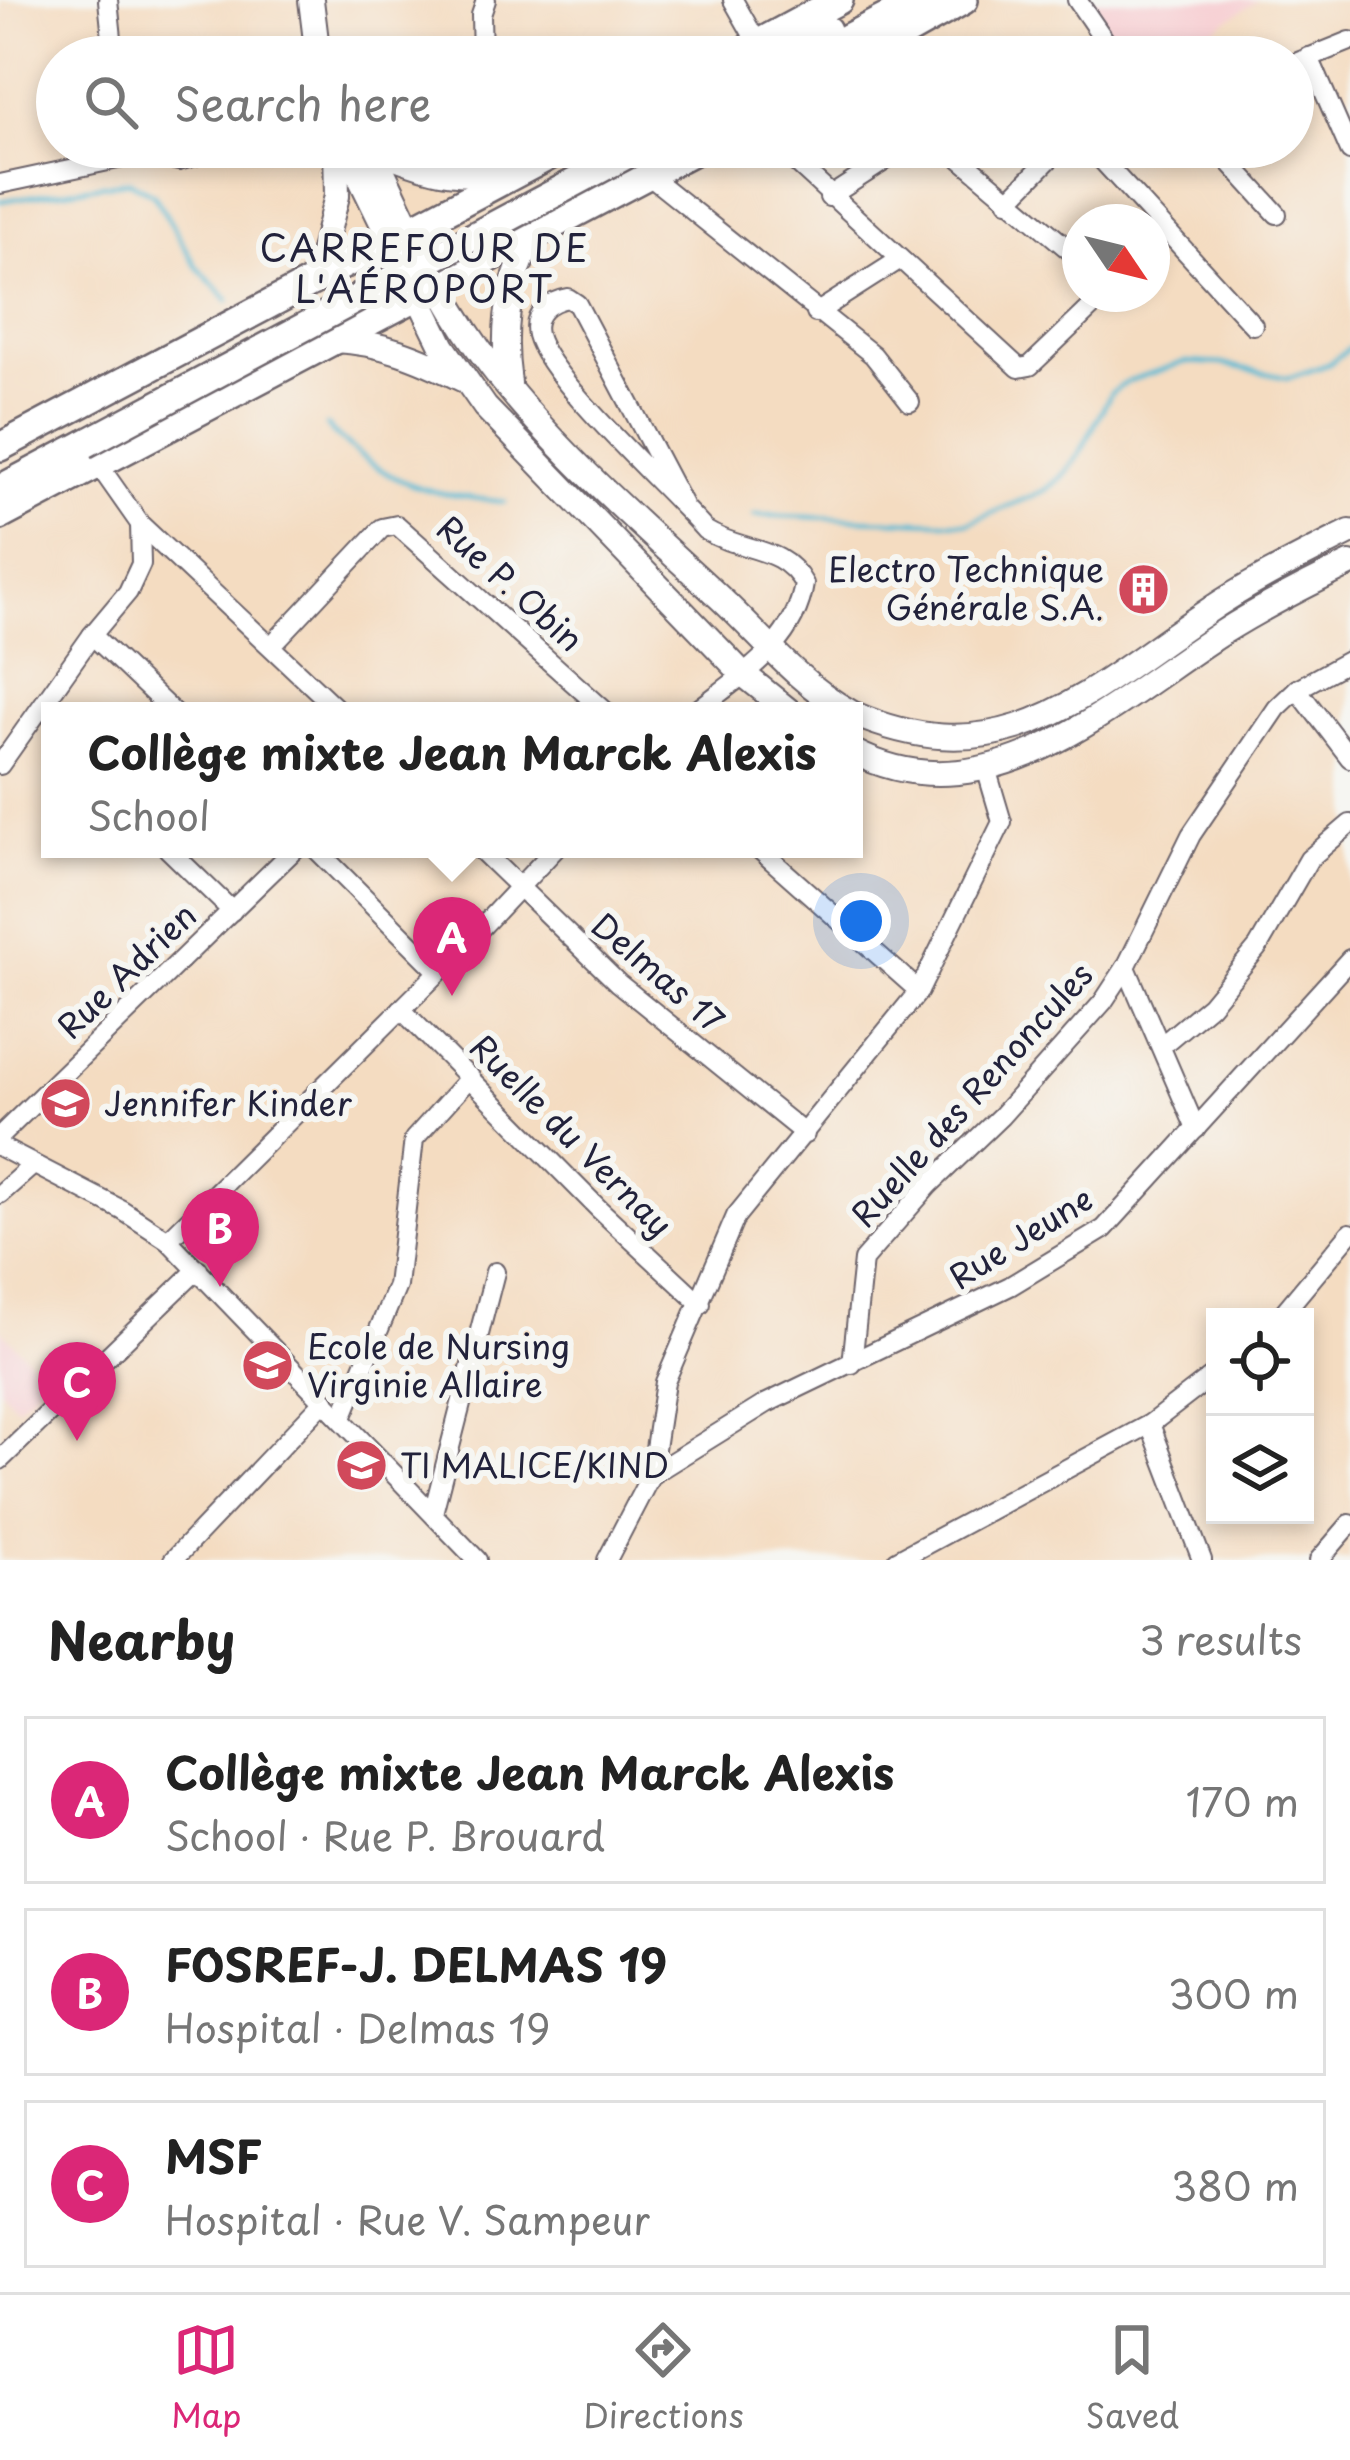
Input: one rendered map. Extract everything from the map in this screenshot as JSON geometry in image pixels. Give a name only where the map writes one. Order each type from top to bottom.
[{"type":"main road","points":[[311,0],[317,36]]},
{"type":"main road","points":[[782,36],[839,0]]},
{"type":"main road","points":[[795,36],[884,0]]},
{"type":"main road","points":[[852,36],[920,0]]},
{"type":"main road","points":[[900,36],[964,0]]},
{"type":"main road","points":[[315,282],[337,196],[339,168]]},
{"type":"main road","points":[[356,168],[402,231]]},
{"type":"main road","points":[[379,168],[427,297],[465,380],[547,475],[742,674],[778,702]]},
{"type":"main road","points":[[421,168],[462,176],[517,173]]},
{"type":"main road","points":[[0,447],[526,168]]},
{"type":"main road","points":[[0,516],[87,446],[570,168]]},
{"type":"main road","points":[[0,489],[602,168]]},
{"type":"main road","points":[[0,467],[87,446],[334,340],[427,297],[661,168]]},
{"type":"main road","points":[[510,385],[505,352],[511,290],[521,258],[536,233]]},
{"type":"main road","points":[[427,297],[510,385],[550,436],[772,651],[834,702]]},
{"type":"main road","points":[[334,340],[398,350],[465,380]]},
{"type":"main road","points":[[863,717],[922,736],[975,737],[1042,721],[1207,611],[1350,532]]},
{"type":"main road","points":[[863,755],[907,770],[986,768],[1076,733],[1222,633],[1350,564]]},
{"type":"street","points":[[108,0],[112,36]]},
{"type":"street","points":[[482,36],[486,0]]},
{"type":"street","points":[[733,0],[749,36]]},
{"type":"street","points":[[1077,0],[1102,36]]},
{"type":"street","points":[[1314,55],[1350,40]]},
{"type":"street","points":[[1314,85],[1350,151]]},
{"type":"street","points":[[0,184],[68,168]]},
{"type":"street","points":[[799,168],[1019,368],[1030,366],[1087,312]]},
{"type":"street","points":[[829,197],[874,168]]},
{"type":"street","points":[[971,168],[1062,244]]},
{"type":"street","points":[[1008,201],[1040,168]]},
{"type":"street","points":[[1109,168],[1252,326]]},
{"type":"street","points":[[1235,168],[1277,214]]},
{"type":"street","points":[[648,175],[873,355],[910,402]]},
{"type":"street","points":[[817,314],[899,260]]},
{"type":"street","points":[[682,505],[577,304],[568,298],[552,301],[538,316],[536,328],[552,366],[705,530],[725,542],[783,557],[804,584],[801,604],[772,651],[707,702]]},
{"type":"street","points":[[87,446],[140,524],[330,702]]},
{"type":"street","points":[[45,702],[128,592],[141,564],[140,524]]},
{"type":"street","name":"Rue P. Obin","points":[[272,645],[382,528],[397,525],[595,702]]},
{"type":"street","points":[[92,635],[163,702]]},
{"type":"street","name":"Ruelle des Renoncules","points":[[852,1364],[863,1260],[1103,1002],[1126,967],[1191,835],[1277,708],[1297,689],[1350,660]]},
{"type":"street","points":[[1297,689],[1350,758]]},
{"type":"street","points":[[0,765],[41,708]]},
{"type":"street","points":[[33,719],[41,727]]},
{"type":"street","points":[[607,1560],[651,1474],[665,1382],[736,1216],[920,991],[1002,822],[986,768]]},
{"type":"street","points":[[1161,1046],[1210,1005],[1258,947],[1309,860],[1350,824]]},
{"type":"street","points":[[177,858],[232,911]]},
{"type":"street","name":"Rue Adrien","points":[[0,1136],[286,858]]},
{"type":"street","points":[[325,858],[438,971]]},
{"type":"street","name":"Delmas 17","points":[[489,858],[618,983],[805,1134]]},
{"type":"street","points":[[168,1240],[546,858]]},
{"type":"street","points":[[769,858],[920,991]]},
{"type":"street","name":"Rue Jeune","points":[[651,1474],[767,1403],[1010,1286],[1104,1229],[1350,959]]},
{"type":"street","points":[[1126,967],[1196,1129]]},
{"type":"street","name":"Ruelle du Vernay","points":[[401,1009],[700,1304]]},
{"type":"street","points":[[342,1418],[397,1286],[414,1139],[470,1077]]},
{"type":"street","points":[[0,1147],[122,1210],[168,1240],[433,1513],[464,1556]]},
{"type":"street","points":[[0,1193],[32,1166]]},
{"type":"street","points":[[1288,1308],[1350,1233]]},
{"type":"street","points":[[0,1460],[198,1270]]},
{"type":"street","points":[[433,1513],[495,1272]]},
{"type":"street","points":[[897,1560],[1150,1424],[1206,1381]]},
{"type":"street","points":[[173,1560],[325,1400]]},
{"type":"street","points":[[1150,1424],[1202,1560]]},
{"type":"street","points":[[1318,1560],[1350,1524]]},
{"type":"shaded area","points":[[1086,0],[1258,0],[1204,36],[1110,36]]},
{"type":"shaded area","points":[[0,1329],[47,1378],[17,1407],[0,1389]]},
{"type":"waterway","points":[[0,201],[129,181],[154,195],[196,266],[228,300]]},
{"type":"waterway","points":[[754,515],[968,523],[1046,490],[1065,474],[1111,393],[1128,381],[1185,362],[1223,364],[1288,378],[1329,364],[1350,347]]},
{"type":"waterway","points":[[326,426],[369,462],[408,483],[505,502]]},
{"type":"place","name":"Electro Technique Générale S.A.","points":[[1143,589]]},
{"type":"place","name":"Collège mixte Jean Marck Alexis","points":[[452,996]]},
{"type":"place","name":"Jennifer Kinder","points":[[65,1104]]},
{"type":"place","name":"FOSREF-J. DELMAS 19","points":[[220,1287]]},
{"type":"place","name":"Ecole de Nursing Virginie Allaire","points":[[268,1366]]},
{"type":"place","name":"MSF","points":[[77,1441]]},
{"type":"place","name":"TI MALICE/KIND","points":[[361,1466]]},
{"type":"district","name":"CARREFOUR DE L'AÉROPORT","points":[[425,270]]}]
